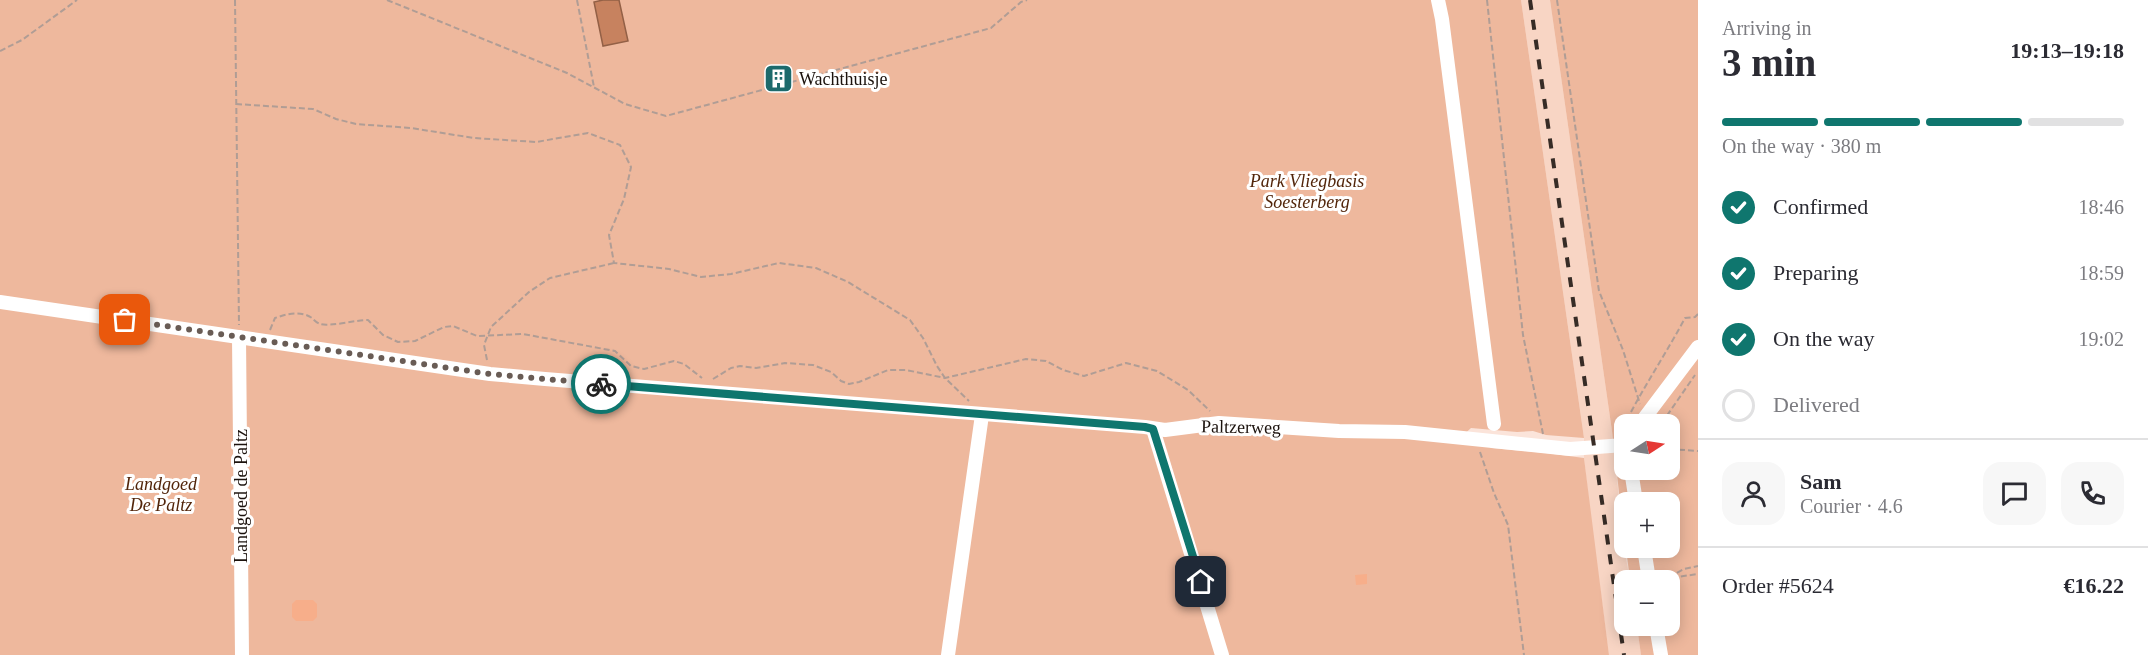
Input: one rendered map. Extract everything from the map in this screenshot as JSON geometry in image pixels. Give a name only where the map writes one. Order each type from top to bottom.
[{"type":"street","points":[[1438,0],[1494,424]]},
{"type":"street","name":"Paltzerweg","points":[[0,302],[490,374],[1165,430],[1219,423],[1339,431],[1404,432],[1570,449],[1614,446]]},
{"type":"street","name":"Landgoed de Paltz","points":[[239,337],[242,655]]},
{"type":"street","points":[[1642,414],[1698,347]]},
{"type":"street","points":[[948,655],[981,415]]},
{"type":"street","points":[[1153,429],[1222,655]]},
{"type":"street","points":[[1658,636],[1661,655]]},
{"type":"path","points":[[0,51],[22,40],[77,0]]},
{"type":"path","points":[[235,0],[239,337]]},
{"type":"path","points":[[387,0],[567,73],[625,104],[666,116],[991,28],[1021,2],[1027,0]]},
{"type":"path","points":[[577,0],[594,87]]},
{"type":"path","points":[[1487,0],[1523,335],[1546,446]]},
{"type":"path","points":[[1557,0],[1599,291],[1623,350],[1638,399],[1638,414]]},
{"type":"path","points":[[236,104],[313,109],[356,124],[411,128],[474,138],[536,142],[588,133],[620,145],[631,167],[624,199],[609,235],[614,263]]},
{"type":"path","points":[[490,374],[484,345],[491,327],[529,292],[550,278],[614,263],[669,269],[701,277],[731,274],[779,263],[816,268],[848,282],[910,320],[923,338],[945,378],[963,393],[981,415]]},
{"type":"path","points":[[261,340],[268,335],[274,318],[299,313],[311,317],[319,324],[368,320],[383,335],[398,342],[415,341],[444,327],[453,326],[477,336],[523,334],[596,346],[615,351],[631,366],[644,369],[674,361],[684,364],[706,381],[719,377],[721,372],[730,368],[740,366],[756,368],[785,363],[813,364],[849,384],[888,370],[906,370],[945,378],[1026,359],[1046,361],[1063,370],[1084,376],[1126,363],[1157,371],[1188,390],[1219,423]]},
{"type":"path","points":[[1638,414],[1638,399],[1647,381],[1667,352],[1685,318],[1695,317],[1698,314]]},
{"type":"path","points":[[1668,414],[1698,370]]},
{"type":"path","points":[[1481,440],[1480,455],[1508,525],[1524,655]]},
{"type":"path","points":[[1680,450],[1698,451]]},
{"type":"path","points":[[1698,566],[1684,569],[1667,578],[1698,574]]},
{"type":"shaded area","points":[[619,0],[628,41],[603,46],[594,2]]},
{"type":"shaded area","points":[[1521,0],[1550,0],[1612,431],[1614,480],[1617,480],[1618,492],[1614,492],[1614,558],[1626,558],[1628,570],[1614,570],[1614,636],[1638,636],[1641,655],[1609,655],[1592,528],[1584,438]]},
{"type":"green space","points":[[0,0],[1521,0],[1584,438],[1546,435],[1533,431],[1471,428],[1457,441],[1491,448],[1584,458],[1609,655],[0,655]]},
{"type":"green space","points":[[1550,0],[1698,0],[1698,655],[1641,655],[1638,636],[1680,636],[1680,570],[1629,570],[1627,558],[1680,558],[1680,492],[1619,492],[1618,480],[1680,480],[1680,414],[1614,414],[1614,448]]},
{"type":"building","points":[[1367,574],[1367,584],[1356,585],[1355,575]]},
{"type":"building","points":[[296,600],[313,600],[317,604],[317,617],[313,621],[296,621],[292,617],[292,604]]},
{"type":"railway","points":[[1530,0],[1624,655]]},
{"type":"way so far","points":[[125,320],[490,374],[601,384]]},
{"type":"place","name":"Wachthuisje","points":[[778,79]]},
{"type":"route","points":[[601,384],[1153,429],[1201,582]]},
{"type":"park label","name":"Park Vliegbasis Soesterberg","points":[[1307,192]]},
{"type":"park label","name":"Landgoed De Paltz","points":[[161,494]]}]
